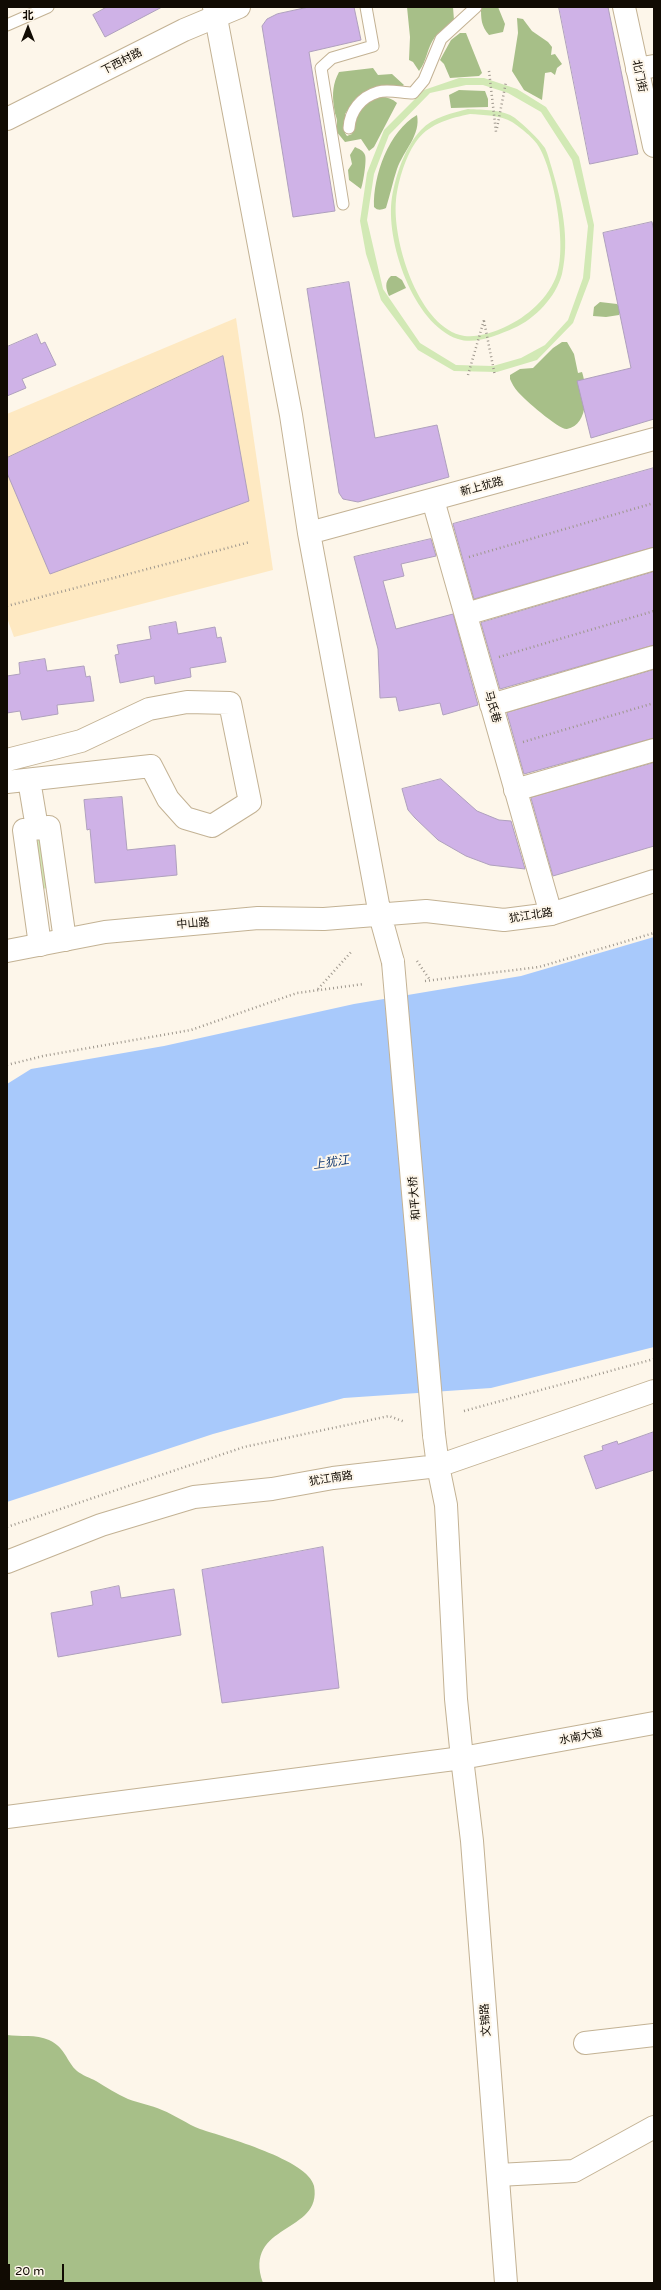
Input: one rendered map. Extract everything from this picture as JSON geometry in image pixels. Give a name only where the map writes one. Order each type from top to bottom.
[{"type":"street","name":"下西村路","points":[[9,114],[184,30],[216,11],[239,7]]},
{"type":"street","name":"北门街","points":[[624,7],[646,68],[654,146]]},
{"type":"street","name":"和平大桥","points":[[216,11],[291,415],[309,533],[380,915],[393,962],[434,1435],[438,1466]]},
{"type":"street","name":"新上犹路","points":[[309,533],[654,439]]},
{"type":"street","name":"马氏巷","points":[[433,500],[551,914]]},
{"type":"street","points":[[466,614],[654,559]]},
{"type":"street","points":[[491,705],[654,657]]},
{"type":"street","points":[[7,760],[81,741],[149,709],[187,702],[230,703],[250,802],[212,826],[185,818],[168,799],[151,766],[7,782]]},
{"type":"street","points":[[515,790],[654,750]]},
{"type":"street","points":[[29,780],[37,828]]},
{"type":"street","points":[[40,945],[24,830],[49,827],[65,940]]},
{"type":"street","name":"犹江北路","points":[[380,915],[426,911],[504,920],[551,914],[654,881]]},
{"type":"street","name":"中山路","points":[[7,951],[105,932],[258,918],[324,919],[380,915]]},
{"type":"street","name":"犹江南路","points":[[7,1562],[101,1525],[194,1497],[272,1489],[333,1478],[438,1466],[654,1391]]},
{"type":"street","name":"文锦路","points":[[438,1466],[446,1505],[456,1699],[472,1841],[506,2283]]},
{"type":"street","name":"水南大道","points":[[7,1816],[462,1758],[654,1723]]},
{"type":"street","points":[[585,2043],[654,2035]]},
{"type":"street","points":[[498,2175],[574,2171],[654,2128]]},
{"type":"lane","points":[[7,25],[48,7]]},
{"type":"lane","points":[[343,204],[321,68],[332,58],[373,46],[366,7]]},
{"type":"lane","points":[[349,128],[350,118],[359,103],[379,92],[413,93],[424,80],[441,39],[476,7]]},
{"type":"path","points":[[489,71],[496,132],[506,82]]},
{"type":"path","points":[[468,375],[484,320],[495,376]]},
{"type":"path","points":[[451,562],[654,503]]},
{"type":"path","points":[[7,606],[250,542]]},
{"type":"path","points":[[479,662],[654,611]]},
{"type":"path","points":[[503,748],[654,703]]},
{"type":"path","points":[[425,981],[539,967],[654,933]]},
{"type":"path","points":[[318,990],[352,951]]},
{"type":"path","points":[[417,961],[431,980]]},
{"type":"path","points":[[7,1065],[43,1056],[191,1030],[297,993],[364,984]]},
{"type":"path","points":[[464,1411],[654,1359]]},
{"type":"path","points":[[7,1526],[244,1447],[389,1416],[405,1422]]},
{"type":"shaded area","points":[[236,318],[273,570],[14,637],[7,618],[7,414]]},
{"type":"green space","points":[[407,7],[453,7],[454,20],[432,41],[424,63],[419,71],[413,62],[409,60],[410,37]]},
{"type":"green space","points":[[481,7],[498,7],[505,24],[503,32],[489,35],[484,29],[482,22]]},
{"type":"green space","points":[[517,18],[523,19],[532,31],[548,42],[552,47],[551,55],[555,54],[562,64],[557,68],[555,75],[551,72],[545,73],[542,100],[524,90],[512,71],[518,33]]},
{"type":"green space","points":[[460,33],[466,33],[482,73],[479,76],[450,78],[444,64],[440,60],[451,40]]},
{"type":"green space","points":[[373,68],[378,75],[392,74],[404,85],[398,90],[372,88],[356,98],[345,114],[345,133],[347,136],[352,134],[354,117],[358,109],[363,104],[374,98],[380,97],[392,99],[397,103],[374,147],[369,151],[361,139],[345,142],[336,131],[337,120],[334,111],[333,93],[335,80],[339,72]]},
{"type":"green space","points":[[459,78],[484,78],[517,89],[546,107],[579,157],[594,225],[590,278],[573,323],[537,360],[497,372],[454,371],[418,350],[381,300],[366,254],[360,221],[367,173],[384,130],[424,90]],"holes":[[[466,85],[483,85],[508,93],[541,112],[572,160],[588,226],[583,278],[568,320],[545,345],[521,358],[493,366],[456,365],[420,343],[383,289],[367,220],[374,174],[389,135],[430,93]]]},
{"type":"green space","points":[[459,90],[485,91],[488,99],[488,107],[451,108],[449,95]]},
{"type":"green space","points":[[468,109],[492,110],[510,115],[527,128],[542,144],[547,153],[556,182],[562,208],[565,234],[562,274],[555,291],[544,306],[530,319],[514,328],[501,334],[472,341],[458,339],[442,330],[428,317],[415,299],[398,257],[393,235],[391,215],[392,197],[396,179],[402,161],[415,137],[431,122],[443,116]],"holes":[[[470,114],[486,115],[508,120],[523,130],[537,144],[550,173],[560,228],[561,246],[560,262],[557,274],[549,291],[543,299],[529,312],[513,323],[477,336],[460,335],[445,327],[431,314],[410,278],[398,236],[396,217],[396,200],[403,168],[418,139],[423,133],[435,125],[449,119]]]},
{"type":"green space","points":[[417,115],[417,129],[397,169],[386,208],[378,210],[374,207],[374,195],[376,181],[385,155],[398,132],[407,122]]},
{"type":"green space","points":[[355,147],[361,150],[365,155],[361,189],[349,180],[348,170],[352,164],[350,155]]},
{"type":"green space","points":[[391,276],[396,276],[402,280],[406,288],[389,296],[386,283]]},
{"type":"green space","points":[[600,302],[617,304],[620,307],[619,315],[606,317],[593,316],[594,307]]},
{"type":"green space","points":[[562,342],[567,342],[574,354],[578,373],[582,372],[586,396],[580,421],[567,429],[557,425],[534,407],[513,386],[510,379],[510,375],[520,369],[533,368],[553,348]]},
{"type":"green space","points":[[44,834],[51,888],[39,889],[31,836]]},
{"type":"green space","points":[[7,2035],[33,2036],[49,2040],[59,2047],[77,2071],[120,2095],[167,2112],[200,2129],[264,2151],[297,2167],[309,2176],[314,2186],[314,2201],[307,2213],[272,2239],[263,2249],[260,2264],[263,2283],[7,2283]]},
{"type":"water","name":"上犹江","points":[[654,937],[654,1347],[491,1388],[344,1398],[213,1434],[7,1502],[7,1084],[31,1069],[164,1046],[354,1004],[521,976]]},
{"type":"building","points":[[107,7],[162,7],[105,37],[93,15]]},
{"type":"building","points":[[309,7],[354,7],[361,40],[309,52],[335,211],[293,217],[262,26],[267,19],[277,14]]},
{"type":"building","points":[[559,7],[608,7],[638,154],[590,164]]},
{"type":"building","points":[[652,222],[654,231],[654,419],[591,438],[577,381],[631,368],[603,233]]},
{"type":"building","points":[[349,282],[375,438],[437,425],[449,477],[358,502],[343,499],[339,493],[307,289]]},
{"type":"building","points":[[37,334],[41,344],[45,342],[56,365],[22,379],[26,388],[7,396],[7,347]]},
{"type":"building","points":[[223,356],[249,501],[50,574],[7,473],[7,458]]},
{"type":"building","points":[[654,468],[654,547],[474,599],[453,524]]},
{"type":"building","points":[[431,539],[436,556],[401,564],[404,576],[383,581],[396,629],[453,614],[478,705],[443,715],[440,703],[399,711],[396,697],[380,698],[378,649],[354,557]]},
{"type":"building","points":[[654,572],[654,645],[500,689],[481,623]]},
{"type":"building","points":[[176,622],[178,634],[215,627],[217,638],[221,637],[226,662],[190,668],[191,677],[155,684],[154,676],[120,683],[115,655],[119,654],[117,645],[151,639],[149,627]]},
{"type":"building","points":[[45,659],[47,671],[84,666],[86,677],[90,676],[94,701],[57,705],[58,714],[22,720],[20,711],[7,713],[7,676],[20,674],[19,663]]},
{"type":"building","points":[[654,670],[654,738],[524,774],[507,713]]},
{"type":"building","points":[[654,763],[654,846],[553,876],[531,798]]},
{"type":"building","points":[[441,779],[477,811],[499,820],[511,821],[525,869],[490,865],[466,856],[438,840],[415,818],[408,810],[402,789]]},
{"type":"building","points":[[122,797],[127,850],[175,845],[177,875],[95,883],[90,829],[87,830],[84,800]]},
{"type":"building","points":[[654,1432],[654,1470],[596,1489],[584,1456],[603,1450],[602,1446],[617,1441],[618,1444]]},
{"type":"building","points":[[323,1547],[339,1688],[222,1703],[202,1570]]},
{"type":"building","points":[[119,1586],[121,1598],[174,1589],[181,1635],[58,1657],[51,1613],[93,1605],[91,1592]]}]
